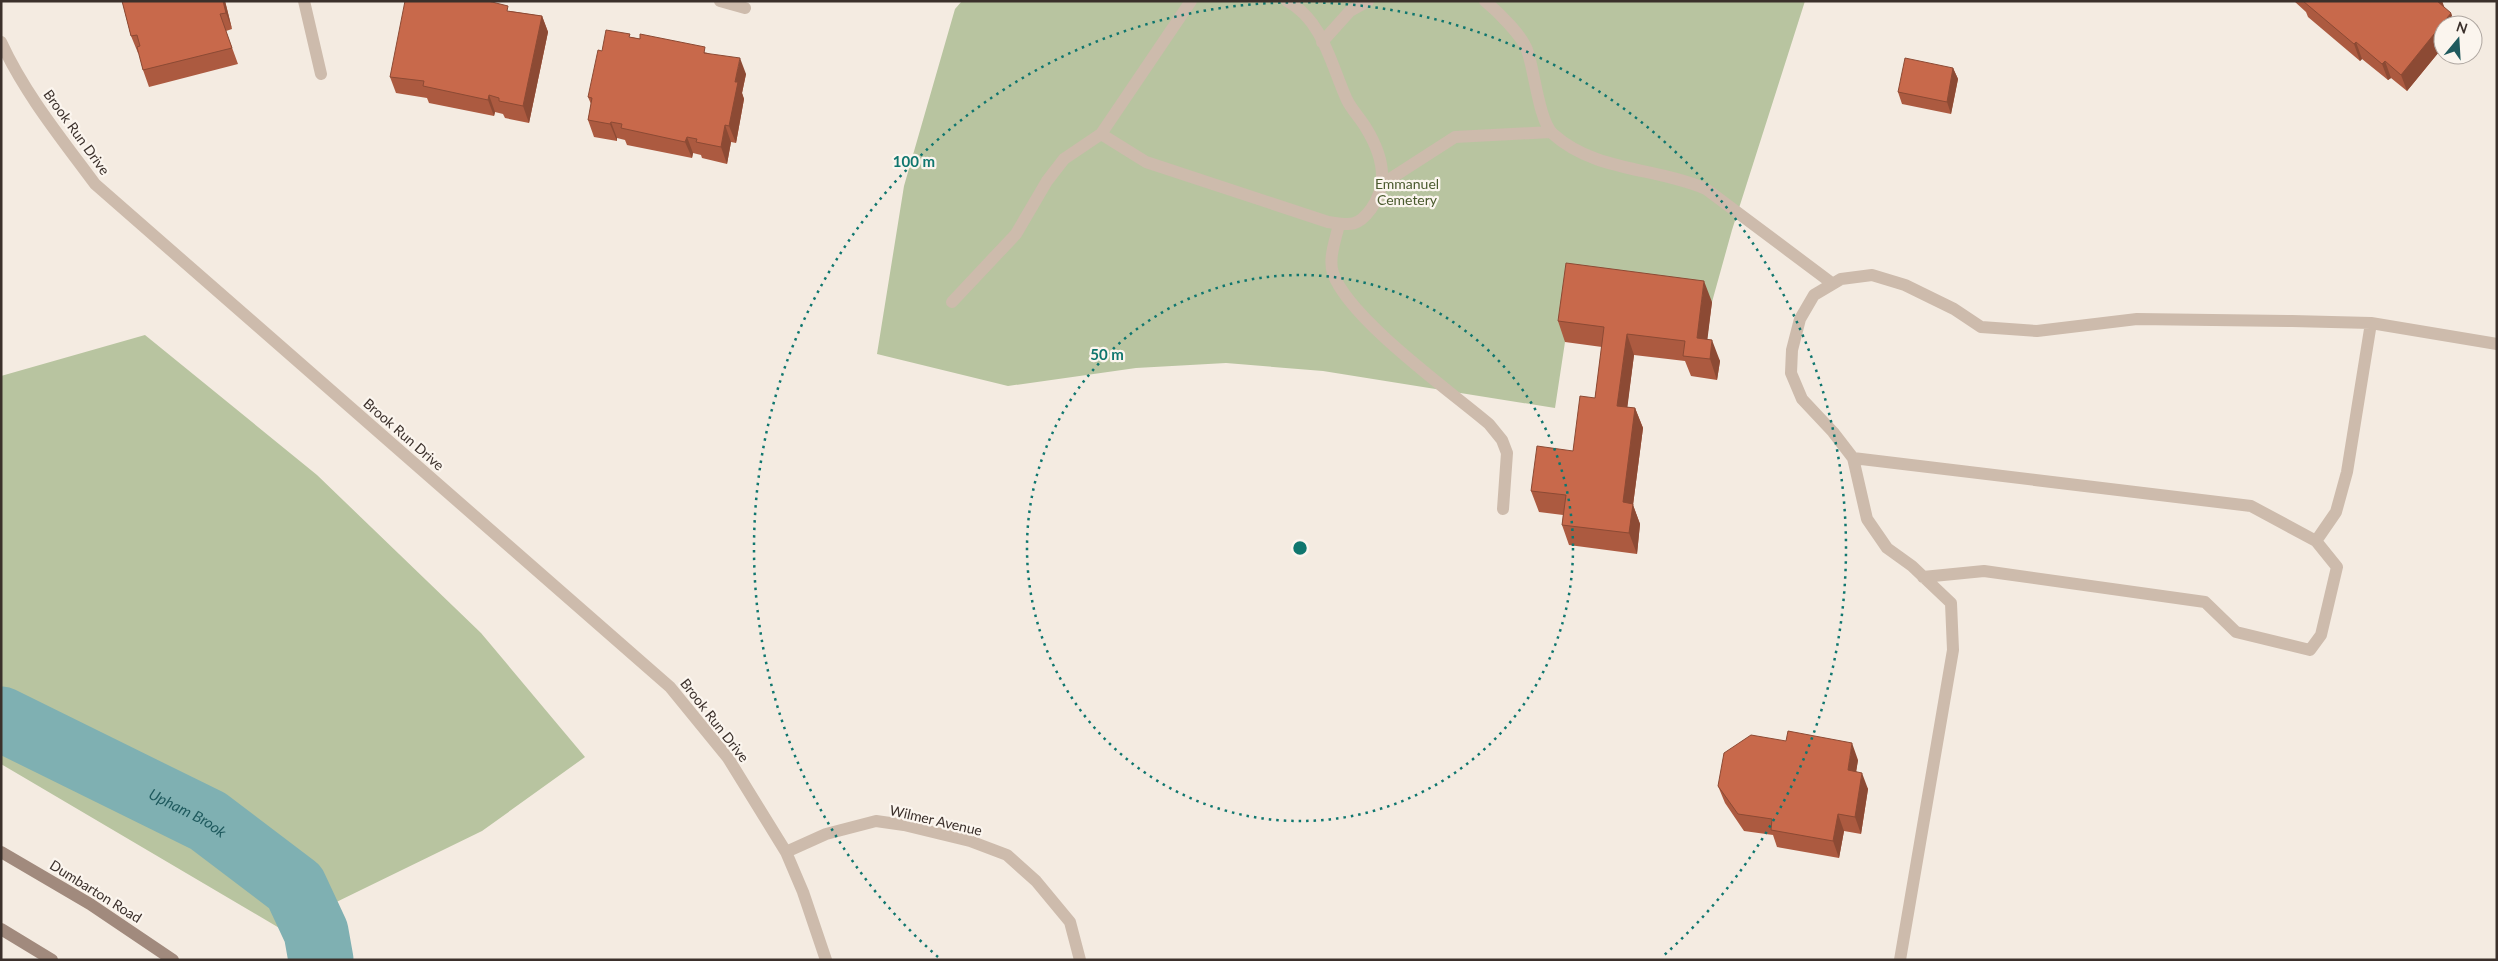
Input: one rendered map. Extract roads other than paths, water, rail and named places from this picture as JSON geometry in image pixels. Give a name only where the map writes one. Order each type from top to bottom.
[{"type":"main road","name":"Dumbarton Road","points":[[1,852],[90,904],[173,960]]},
{"type":"main road","points":[[1,929],[52,960]]},
{"type":"street","points":[[304,1],[321,74]]},
{"type":"street","points":[[720,1],[745,8]]},
{"type":"street","points":[[952,302],[1016,234],[1047,181],[1064,159],[1101,134],[1189,4],[1200,1]]},
{"type":"street","points":[[1101,134],[1146,162],[1328,222],[1352,226],[1364,218],[1376,202],[1382,184],[1383,164],[1367,128],[1348,102],[1317,28],[1299,8],[1287,1]]},
{"type":"street","points":[[1322,42],[1350,12],[1368,1]]},
{"type":"street","points":[[1485,1],[1499,6],[1527,48],[1538,99],[1551,132],[1575,151],[1600,161],[1683,179],[1706,189],[1833,284]]},
{"type":"street","name":"Brook Run Drive","points":[[1,42],[12,65],[41,110],[95,184],[670,687],[728,758],[786,852]]},
{"type":"street","points":[[1382,184],[1455,137],[1551,132]]},
{"type":"street","points":[[1339,224],[1332,254],[1332,272],[1341,290],[1372,326],[1489,424],[1502,440],[1507,453],[1503,509]]},
{"type":"street","points":[[1900,960],[1953,650],[1951,603],[1887,548],[1866,519],[1853,458],[1833,432],[1802,399],[1791,373],[1792,350],[1800,320],[1814,295],[1841,279],[1872,275],[1905,285],[1954,309],[1981,327],[2036,331],[2137,319],[2371,323],[2497,344]]},
{"type":"street","points":[[2316,541],[2336,512],[2347,472],[2371,323]]},
{"type":"street","points":[[1853,458],[2251,506],[2316,541],[2337,567],[2321,635],[2310,650],[2236,632],[2205,602],[1984,571],[1923,577]]},
{"type":"street","name":"Wilmer Avenue","points":[[786,852],[826,834],[876,821],[904,825],[970,841],[1007,856],[1036,881],[1070,922],[1080,960]]},
{"type":"street","points":[[786,852],[803,892],[826,960]]},
{"type":"waterway","name":"Upham Brook","points":[[1,719],[208,821],[295,887],[316,932],[321,960]]},
{"type":"park label","name":"Emmanuel Cemetery","points":[[1407,192]]}]
